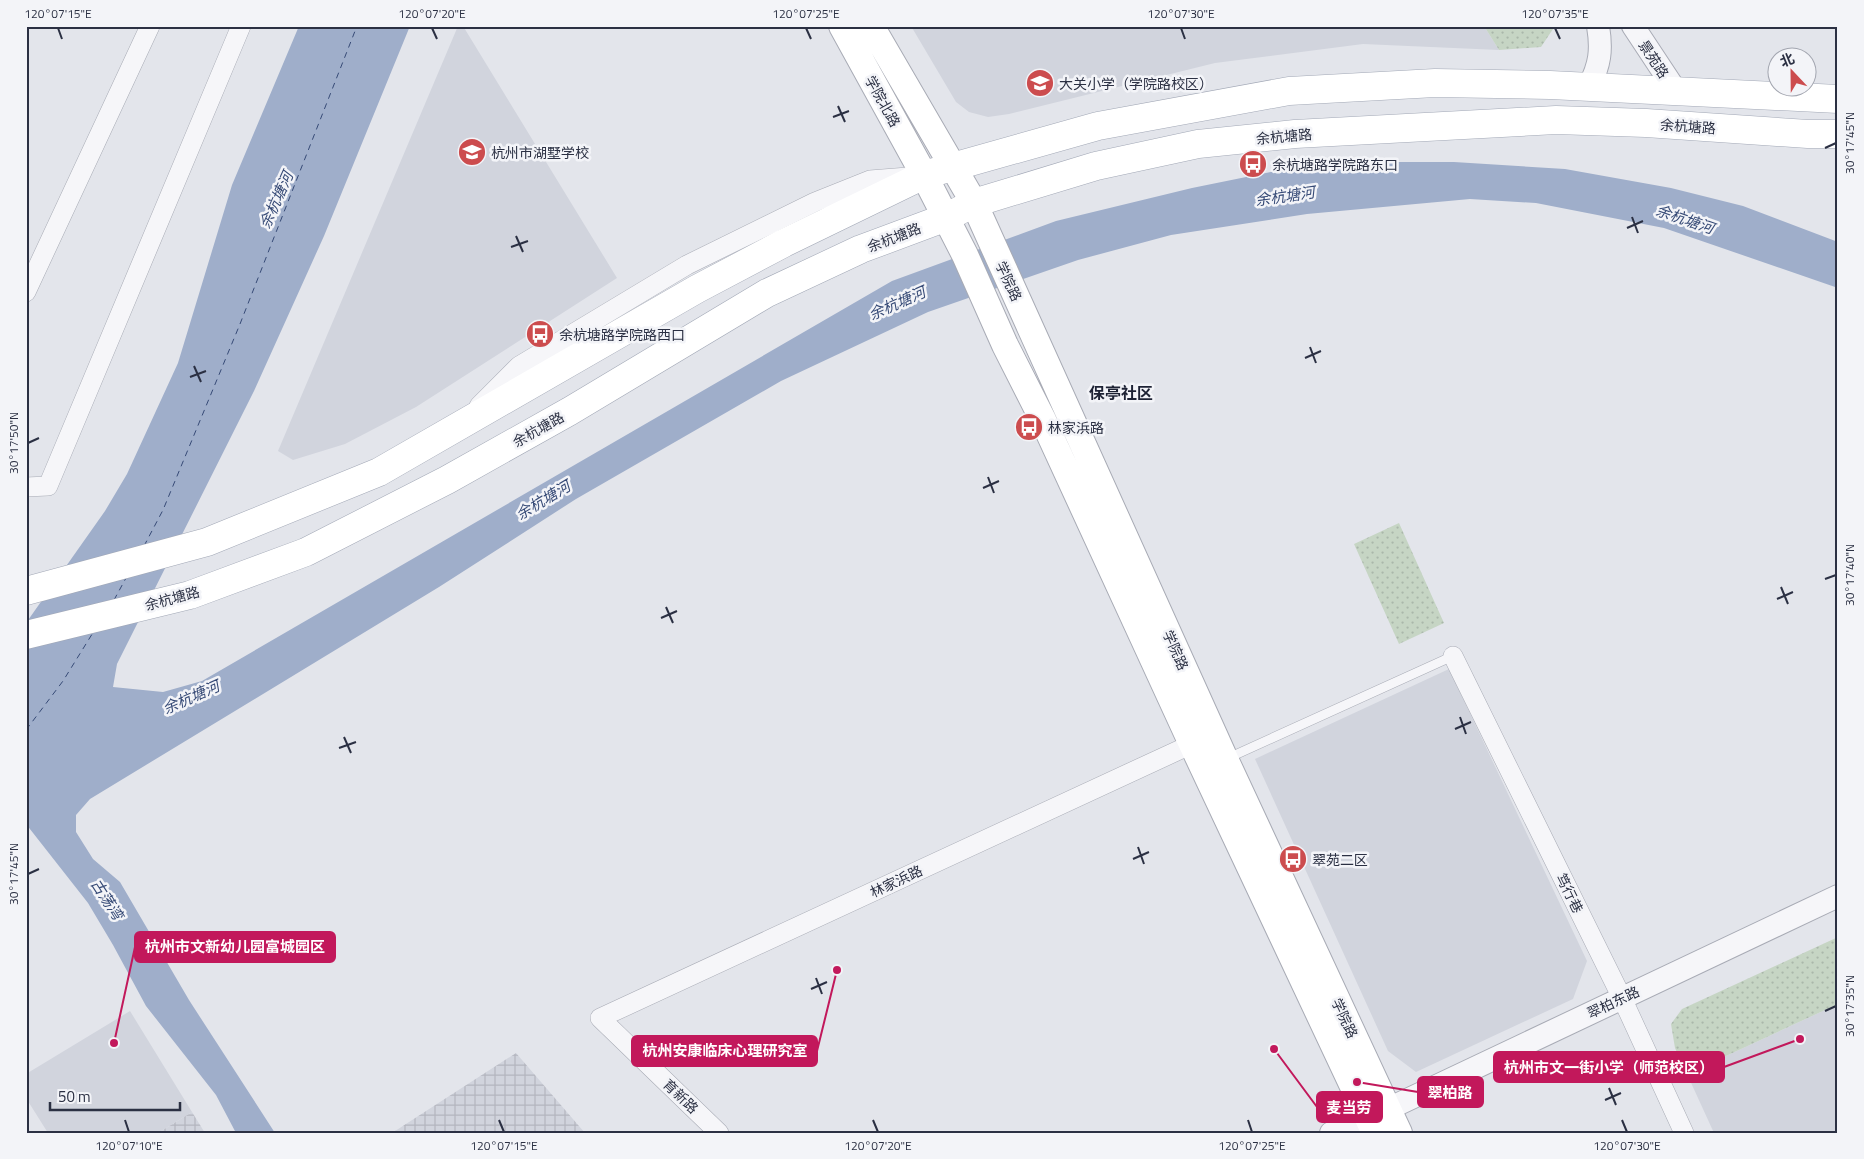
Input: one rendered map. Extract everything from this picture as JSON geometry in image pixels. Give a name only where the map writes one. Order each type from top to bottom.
[{"type":"main road","name":"学院北路","points":[[842,26],[924,175]]},
{"type":"main road","name":"学院北路","points":[[871,26],[954,167]]},
{"type":"main road","points":[[26,591],[207,542],[379,472],[697,289],[784,243],[924,175],[1098,126],[1289,91],[1435,84],[1589,86],[1838,99]]},
{"type":"main road","name":"余杭塘路","points":[[26,635],[190,594],[306,552],[447,480],[562,415],[767,293],[861,249],[946,217],[974,203],[1096,166],[1198,144],[1295,134],[1556,120],[1838,134]]},
{"type":"main road","name":"学院路","points":[[954,167],[974,203],[1014,290],[1225,759],[1376,1119]]},
{"type":"main road","name":"学院路","points":[[924,175],[965,255],[1005,345],[1043,420],[1192,744],[1376,1119],[1399,1133]]},
{"type":"street","points":[[26,292],[150,26]]},
{"type":"street","points":[[26,487],[48,486],[242,26]]},
{"type":"street","points":[[1589,86],[1597,70],[1601,44],[1598,26]]},
{"type":"street","name":"景苑路","points":[[1633,26],[1676,91]]},
{"type":"street","name":"笃行巷","points":[[1454,656],[1622,998],[1684,1133]]},
{"type":"street","name":"林家浜路","points":[[600,1018],[1192,744]]},
{"type":"street","name":"翠柏东路","points":[[1331,1133],[1376,1119],[1622,998],[1838,896]]},
{"type":"street","name":"育新路","points":[[600,1018],[719,1133]]},
{"type":"lane","points":[[1225,759],[1454,656]]},
{"type":"shaded area","name":"杭州市湖墅学校","points":[[458,26],[463,26],[617,278],[416,407],[345,444],[293,460],[278,451]]},
{"type":"shaded area","name":"大关小学（学院路校区）","points":[[911,26],[1484,26],[1499,50],[1363,44],[1215,63],[1009,114],[988,117],[969,112],[956,102]]},
{"type":"shaded area","points":[[1449,669],[1587,961],[1573,999],[1416,1072],[1388,1051],[1255,759]]},
{"type":"shaded area","points":[[1838,1004],[1838,1133],[1714,1133],[1687,1074]]},
{"type":"shaded area","points":[[130,1011],[192,1112],[158,1133],[48,1133],[26,1098],[26,1074]]},
{"type":"shaded area","points":[[516,1053],[585,1133],[392,1133]]},
{"type":"shaded area","points":[[192,1112],[205,1133],[158,1133]]},
{"type":"green space","points":[[1484,26],[1555,26],[1541,47],[1499,50]]},
{"type":"green space","points":[[1399,523],[1444,623],[1399,644],[1354,544]]},
{"type":"green space","points":[[1838,937],[1838,1004],[1687,1074],[1675,1048],[1671,1024],[1682,1009]]},
{"type":"water","points":[[299,26],[410,26],[324,236],[254,391],[117,664],[113,687],[163,692],[202,681],[892,281],[1056,221],[1192,188],[1320,162],[1454,162],[1565,169],[1671,188],[1743,206],[1838,242],[1838,288],[1664,228],[1536,203],[1470,199],[1307,214],[1171,235],[1078,260],[928,312],[781,381],[576,499],[439,587],[90,799],[76,815],[76,832],[93,859],[120,882],[189,1000],[275,1133],[236,1133],[216,1095],[146,1006],[88,903],[26,824],[26,623],[105,511],[127,474],[178,363],[232,185]]},
{"type":"ferry route","points":[[144,546],[163,510],[240,324],[357,26]]},
{"type":"ferry route","points":[[114,600],[126,578]]},
{"type":"ferry route","points":[[26,730],[63,681],[94,631]]},
{"type":"place","name":"大关小学（学院路校区）","points":[[1040,83]]},
{"type":"place","name":"杭州市湖墅学校","points":[[472,152]]},
{"type":"place","name":"余杭塘路学院路东口","points":[[1253,164]]},
{"type":"place","name":"余杭塘路学院路西口","points":[[540,334]]},
{"type":"place","name":"林家浜路","points":[[1029,427]]},
{"type":"place","name":"翠苑二区","points":[[1293,859]]},
{"type":"place","name":"杭州安康临床心理研究室","points":[[837,970]]},
{"type":"place","name":"杭州市文一街小学（师范校区）","points":[[1800,1039]]},
{"type":"place","name":"杭州市文新幼儿园富城园区","points":[[114,1043]]},
{"type":"place","name":"麦当劳","points":[[1274,1049]]},
{"type":"place","name":"翠柏路","points":[[1357,1082]]},
{"type":"district","name":"保亭社区","points":[[1121,393]]},
{"type":"water label","name":"余杭塘河","points":[[1285,196]]},
{"type":"water label","name":"余杭塘河","points":[[276,200]]},
{"type":"water label","name":"余杭塘河","points":[[1685,219]]},
{"type":"water label","name":"余杭塘河","points":[[897,303]]},
{"type":"water label","name":"余杭塘河","points":[[543,500]]},
{"type":"water label","name":"余杭塘河","points":[[191,697]]},
{"type":"water label","name":"古荡湾","points":[[107,899]]}]
